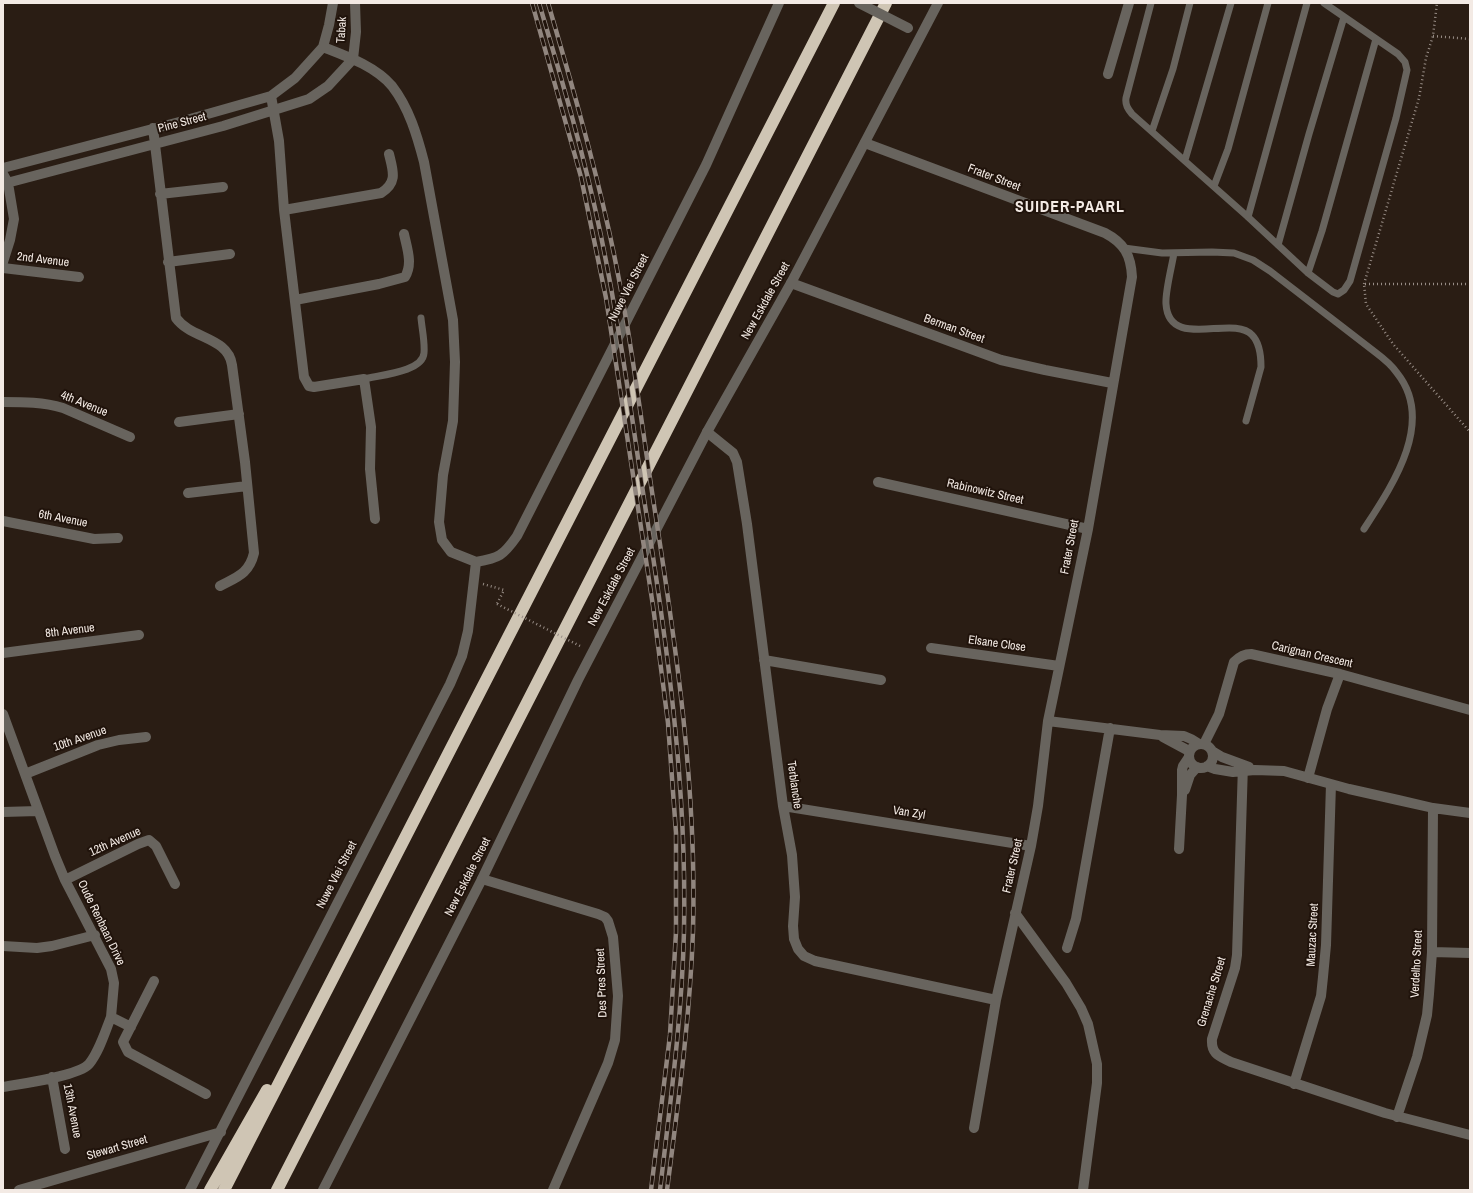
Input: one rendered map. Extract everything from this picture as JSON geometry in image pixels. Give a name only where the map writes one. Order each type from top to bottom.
[{"type":"highway","points":[[224,1190],[834,3]]},
{"type":"highway","points":[[277,1190],[886,3]]},
{"type":"highway","points":[[210,1190],[361,923]]},
{"type":"street","name":"Tabak","points":[[323,47],[333,3]]},
{"type":"street","name":"Tabak","points":[[353,59],[356,32],[355,3]]},
{"type":"street","name":"Nuwe Vlei Street","points":[[190,1190],[450,684],[462,656],[468,631],[476,562],[493,559],[502,554],[517,536],[706,165],[779,3]]},
{"type":"street","points":[[859,3],[922,34]]},
{"type":"street","name":"New Eskdale Street","points":[[323,1190],[482,879],[578,680],[707,432],[791,283],[938,3]]},
{"type":"street","points":[[1108,74],[1129,3]]},
{"type":"street","points":[[323,47],[353,59],[374,71],[391,86],[410,115],[424,162],[453,327],[455,362],[453,421],[443,475],[439,522],[442,540],[451,552],[476,562]]},
{"type":"street","name":"Pine Street","points":[[3,168],[271,96],[295,78],[323,47]]},
{"type":"street","name":"Pine Street","points":[[5,180],[155,144],[309,99],[320,93],[353,59]]},
{"type":"street","points":[[271,96],[275,110],[279,141],[284,210],[304,377],[310,386],[318,387],[364,379],[371,427],[370,469],[375,519]]},
{"type":"street","points":[[153,128],[168,262],[176,318],[179,323],[187,329],[221,346],[231,357],[254,546],[252,561],[244,573],[220,586]]},
{"type":"street","name":"Frater Street","points":[[865,143],[1105,233],[1114,238],[1124,248],[1129,259],[1132,276],[1112,383],[1088,528],[1048,720],[1038,806],[1031,846],[996,1000],[974,1128]]},
{"type":"street","points":[[284,210],[381,193],[392,183],[393,174],[389,154]]},
{"type":"street","points":[[3,262],[10,240],[14,219],[5,180]]},
{"type":"street","points":[[160,194],[223,187]]},
{"type":"street","points":[[295,300],[379,284],[405,277],[410,263],[404,234]]},
{"type":"street","points":[[168,262],[230,254]]},
{"type":"street","name":"2nd Avenue","points":[[3,268],[79,278]]},
{"type":"street","name":"Berman Street","points":[[791,283],[1001,360],[1112,383]]},
{"type":"street","name":"4th Avenue","points":[[3,402],[38,402],[63,408],[130,437]]},
{"type":"street","points":[[179,422],[239,414]]},
{"type":"street","name":"Terblanche","points":[[707,432],[727,447],[733,453],[737,462],[747,524],[783,806],[792,855],[795,897],[793,926],[794,939],[798,949],[804,956],[815,961],[996,1000]]},
{"type":"street","name":"Rabinowitz Street","points":[[878,482],[1088,528]]},
{"type":"street","points":[[188,493],[247,486]]},
{"type":"street","name":"6th Avenue","points":[[3,521],[94,539],[118,538]]},
{"type":"street","name":"8th Avenue","points":[[3,653],[140,635]]},
{"type":"street","name":"Elsane Close","points":[[931,648],[1059,666]]},
{"type":"street","name":"Carignan Crescent","points":[[1205,746],[1220,714],[1234,662],[1241,656],[1251,654],[1340,674],[1470,710]]},
{"type":"street","points":[[764,660],[881,680]]},
{"type":"street","points":[[1308,778],[1327,709],[1340,674]]},
{"type":"street","name":"Oude Renbaan Drive","points":[[3,714],[65,880],[95,935],[111,969],[114,983],[112,1017]]},
{"type":"street","points":[[1048,720],[1160,735],[1184,736],[1191,738],[1243,768],[1284,771],[1331,784],[1433,808],[1470,813]]},
{"type":"street","points":[[1067,948],[1076,919],[1110,728]]},
{"type":"street","points":[[1160,735],[1189,754],[1191,763],[1225,771],[1243,768]]},
{"type":"street","name":"10th Avenue","points":[[25,774],[98,745],[119,740],[146,737]]},
{"type":"street","points":[[1179,850],[1183,766],[1193,746],[1205,746]]},
{"type":"street","points":[[1182,795],[1190,775],[1213,757],[1205,746]]},
{"type":"street","name":"Grenache Street","points":[[1243,768],[1237,955],[1233,974],[1212,1039],[1211,1046],[1214,1052],[1221,1057],[1294,1084],[1398,1117],[1470,1135]]},
{"type":"street","name":"Mauzac Street","points":[[1294,1084],[1321,996],[1326,945],[1331,784]]},
{"type":"street","name":"Van Zyl","points":[[783,806],[1031,846]]},
{"type":"street","name":"Verdelho Street","points":[[1398,1117],[1417,1057],[1425,1022],[1429,994],[1432,952],[1433,808]]},
{"type":"street","points":[[3,812],[38,811]]},
{"type":"street","name":"12th Avenue","points":[[65,880],[149,840],[156,846],[175,884]]},
{"type":"street","name":"Des Pres Street","points":[[482,879],[605,917],[608,921],[613,937],[618,996],[615,1040],[608,1063],[553,1190]]},
{"type":"street","points":[[1015,913],[1066,983],[1081,1008],[1088,1024],[1097,1064],[1097,1083],[1083,1190]]},
{"type":"street","points":[[3,946],[37,948],[52,946],[95,935]]},
{"type":"street","points":[[1432,952],[1470,953]]},
{"type":"street","points":[[154,981],[124,1042],[128,1052],[206,1094]]},
{"type":"street","points":[[112,1017],[131,1027]]},
{"type":"street","name":"13th Avenue","points":[[3,1087],[78,1071],[89,1064],[112,1017]]},
{"type":"street","name":"13th Avenue","points":[[52,1077],[66,1149]]},
{"type":"street","name":"Stewart Street","points":[[19,1190],[221,1132]]},
{"type":"lane","points":[[1151,3],[1126,102],[1130,112],[1214,186],[1308,274],[1335,294],[1338,294],[1344,290],[1350,281],[1396,118],[1407,70],[1405,62],[1398,54],[1324,3]]},
{"type":"lane","points":[[1152,131],[1173,69],[1190,3]]},
{"type":"lane","points":[[1185,160],[1231,3]]},
{"type":"lane","points":[[1214,186],[1228,149],[1268,3]]},
{"type":"lane","points":[[1248,217],[1307,3]]},
{"type":"lane","points":[[1278,246],[1309,134],[1344,17]]},
{"type":"lane","points":[[1308,274],[1322,232],[1376,39]]},
{"type":"lane","points":[[1124,248],[1174,253],[1234,253],[1253,260],[1270,271],[1375,352],[1398,374],[1405,386],[1412,411],[1411,433],[1399,470],[1364,529]]},
{"type":"lane","points":[[1174,253],[1166,303],[1171,319],[1180,327],[1190,329],[1241,330],[1252,334],[1256,340],[1261,359],[1261,367],[1246,420]]},
{"type":"lane","points":[[364,379],[410,369],[419,364],[423,359],[424,353],[421,318]]},
{"type":"path","points":[[1436,3],[1433,36],[1426,58],[1419,98],[1364,284],[1366,304],[1393,344],[1470,432]]},
{"type":"path","points":[[1433,36],[1470,40]]},
{"type":"path","points":[[1364,284],[1470,284]]},
{"type":"path","points":[[483,583],[504,590],[497,604],[582,648]]},
{"type":"railway","points":[[532,3],[581,177],[606,298],[653,606],[668,723],[676,833],[676,932],[670,1035],[651,1190]]},
{"type":"railway","points":[[539,3],[565,90],[580,148],[595,207],[607,269],[624,367],[644,499],[668,660],[674,714],[682,822],[684,931],[678,1029],[660,1190]]},
{"type":"railway","points":[[548,3],[588,145],[616,265],[634,367],[670,611],[683,717],[692,824],[693,931],[686,1029],[667,1190]]},
{"type":"district","name":"SUIDER-PAARL","points":[[1070,208]]}]
